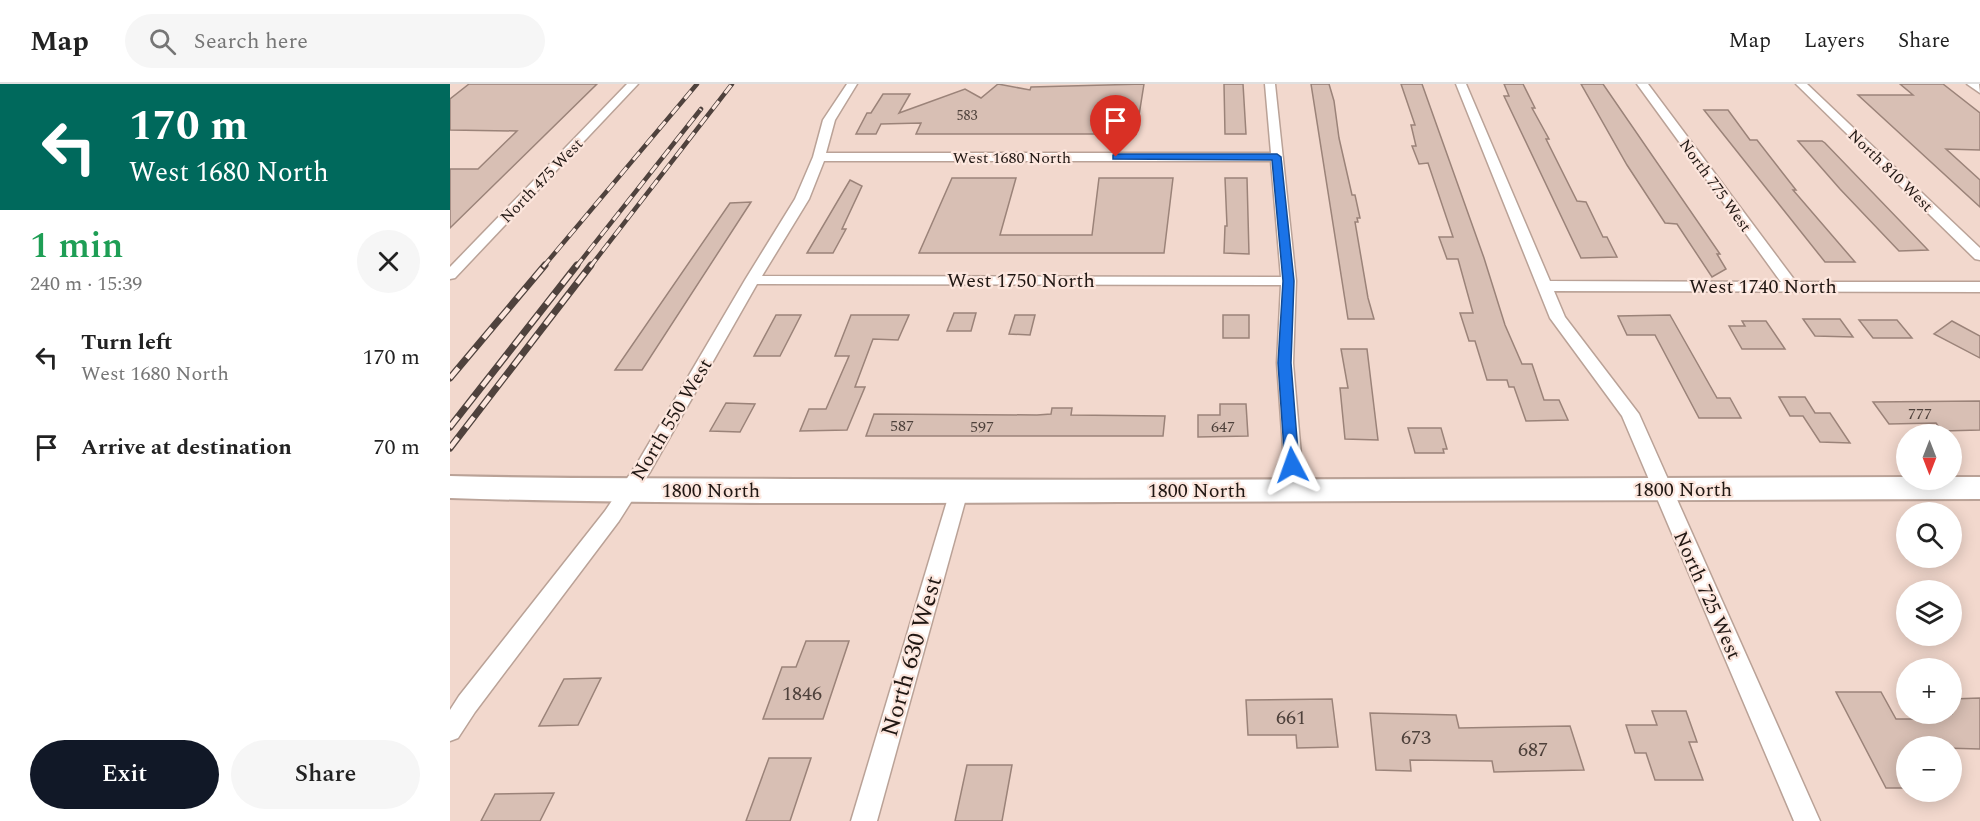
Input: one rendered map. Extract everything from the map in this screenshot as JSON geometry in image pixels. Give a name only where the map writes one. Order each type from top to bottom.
[{"type":"main road","name":"1800 North","points":[[450,487],[628,491],[675,489],[959,491],[1980,488]]},
{"type":"street","name":"North 475 West","points":[[450,275],[633,84]]},
{"type":"street","name":"North 550 West","points":[[450,730],[466,704],[612,516],[628,491],[752,280],[802,200],[819,157],[829,120],[852,84]]},
{"type":"street","points":[[1270,84],[1289,281],[1285,363],[1295,490]]},
{"type":"street","name":"North 725 West","points":[[1461,84],[1558,318],[1630,414],[1807,821]]},
{"type":"street","name":"North 775 West","points":[[1642,84],[1791,286]]},
{"type":"street","name":"North 810 West","points":[[1801,84],[1980,256]]},
{"type":"street","points":[[1972,84],[1980,90]]},
{"type":"street","name":"West 1680 North","points":[[819,157],[1277,157]]},
{"type":"street","name":"West 1750 North","points":[[752,280],[1289,281]]},
{"type":"street","name":"West 1740 North","points":[[1545,286],[1980,287]]},
{"type":"street","name":"North 630 West","points":[[864,821],[959,491]]},
{"type":"building","points":[[469,84],[597,84],[450,228],[450,169],[478,169],[517,131],[450,130],[450,99]]},
{"type":"building","points":[[998,84],[1030,90],[1031,87],[1144,84],[1136,134],[916,134],[921,123],[881,124],[876,134],[856,134],[867,113],[871,113],[883,94],[910,94],[899,113],[965,89],[981,98]]},
{"type":"building","points":[[1224,84],[1243,84],[1246,134],[1225,134]]},
{"type":"building","points":[[1311,84],[1329,84],[1334,101],[1339,138],[1352,195],[1355,195],[1360,218],[1357,218],[1358,222],[1355,222],[1368,298],[1374,319],[1348,319]]},
{"type":"building","points":[[1401,84],[1422,84],[1484,258],[1505,325],[1522,364],[1532,364],[1544,400],[1559,400],[1568,420],[1526,421],[1514,387],[1509,387],[1507,380],[1487,380],[1475,341],[1469,341],[1460,313],[1473,313],[1458,259],[1447,259],[1439,237],[1453,237],[1428,163],[1419,164],[1412,146],[1416,146],[1411,125],[1415,125]]},
{"type":"building","points":[[1504,84],[1523,84],[1535,108],[1532,108],[1549,139],[1546,139],[1577,201],[1586,202],[1603,237],[1607,237],[1617,257],[1581,258],[1504,96],[1509,96]]},
{"type":"building","points":[[1581,84],[1603,84],[1720,254],[1717,254],[1726,269],[1712,277],[1677,224],[1665,223],[1627,165]]},
{"type":"building","points":[[1900,84],[1943,84],[1980,113],[1980,150],[1946,149],[1980,180],[1980,207],[1858,95],[1913,95]]},
{"type":"building","points":[[1704,110],[1728,110],[1750,140],[1757,140],[1796,190],[1793,190],[1855,262],[1825,262]]},
{"type":"building","points":[[1798,141],[1825,143],[1928,250],[1899,251]]},
{"type":"building","points":[[952,178],[1016,178],[1000,235],[1092,235],[1099,178],[1173,178],[1164,253],[919,253]]},
{"type":"building","points":[[1225,178],[1247,178],[1249,254],[1224,253],[1225,226],[1227,226]]},
{"type":"building","points":[[850,180],[862,186],[842,229],[846,229],[833,253],[807,253]]},
{"type":"building","points":[[751,202],[642,370],[615,370],[730,203]]},
{"type":"building","points":[[954,313],[976,313],[971,331],[947,331]]},
{"type":"building","points":[[776,315],[801,315],[780,356],[754,356]]},
{"type":"building","points":[[851,315],[909,315],[898,340],[873,339],[855,387],[865,387],[847,430],[800,431],[809,409],[826,409],[849,356],[835,356]]},
{"type":"building","points":[[1015,315],[1035,315],[1030,335],[1009,334]]},
{"type":"building","points":[[1223,315],[1249,315],[1249,338],[1223,338]]},
{"type":"building","points":[[1670,315],[1717,398],[1730,398],[1741,418],[1699,418],[1655,335],[1627,335],[1618,316]]},
{"type":"building","points":[[1803,319],[1840,319],[1853,337],[1815,336]]},
{"type":"building","points":[[1859,320],[1897,320],[1912,338],[1873,338]]},
{"type":"building","points":[[1742,321],[1766,321],[1785,349],[1742,349],[1729,326],[1745,326]]},
{"type":"building","points":[[1952,321],[1980,336],[1980,358],[1934,334]]},
{"type":"building","points":[[1341,349],[1367,349],[1378,440],[1345,439],[1340,388],[1348,388]]},
{"type":"building","points":[[1779,397],[1805,397],[1815,413],[1830,413],[1850,443],[1820,442],[1803,416],[1790,416]]},
{"type":"building","points":[[1980,401],[1980,430],[1962,430],[1962,424],[1889,424],[1873,402]]},
{"type":"building","points":[[726,403],[755,404],[740,432],[710,431]]},
{"type":"building","points":[[1220,404],[1246,404],[1248,436],[1198,437],[1198,415],[1220,415]]},
{"type":"building","points":[[1052,408],[1072,408],[1071,415],[1165,416],[1163,436],[866,436],[874,414],[1037,415],[1051,414]]},
{"type":"building","points":[[1408,428],[1441,428],[1447,449],[1443,449],[1444,453],[1415,453]]},
{"type":"building","points":[[806,641],[849,641],[823,719],[763,719],[782,667],[796,667]]},
{"type":"building","points":[[601,678],[578,725],[539,726],[564,679]]},
{"type":"building","points":[[1836,692],[1881,692],[1896,719],[1896,724],[1962,724],[1962,699],[1980,698],[1980,749],[1962,749],[1962,736],[1896,736],[1896,788],[1886,788]]},
{"type":"building","points":[[1332,699],[1338,747],[1297,748],[1296,735],[1248,735],[1246,700]]},
{"type":"building","points":[[1652,711],[1686,711],[1697,742],[1689,742],[1703,780],[1655,780],[1646,753],[1635,753],[1626,725],[1657,725]]},
{"type":"building","points":[[1370,713],[1456,715],[1459,728],[1570,726],[1584,770],[1494,772],[1492,761],[1410,760],[1411,771],[1376,770]]},
{"type":"building","points":[[769,758],[811,758],[790,821],[746,821]]},
{"type":"building","points":[[967,765],[1012,765],[1002,821],[955,821]]},
{"type":"building","points":[[554,793],[540,821],[481,821],[495,794]]},
{"type":"railway","points":[[543,267],[697,84]]},
{"type":"railway","points":[[590,267],[732,84]]},
{"type":"railway","points":[[576,267],[701,109]]},
{"type":"railway","points":[[450,378],[545,265]]},
{"type":"railway","points":[[450,427],[577,265]]},
{"type":"railway","points":[[450,448],[591,265]]},
{"type":"route","points":[[1116,157],[1277,157],[1289,281],[1285,363],[1292,465]]}]
